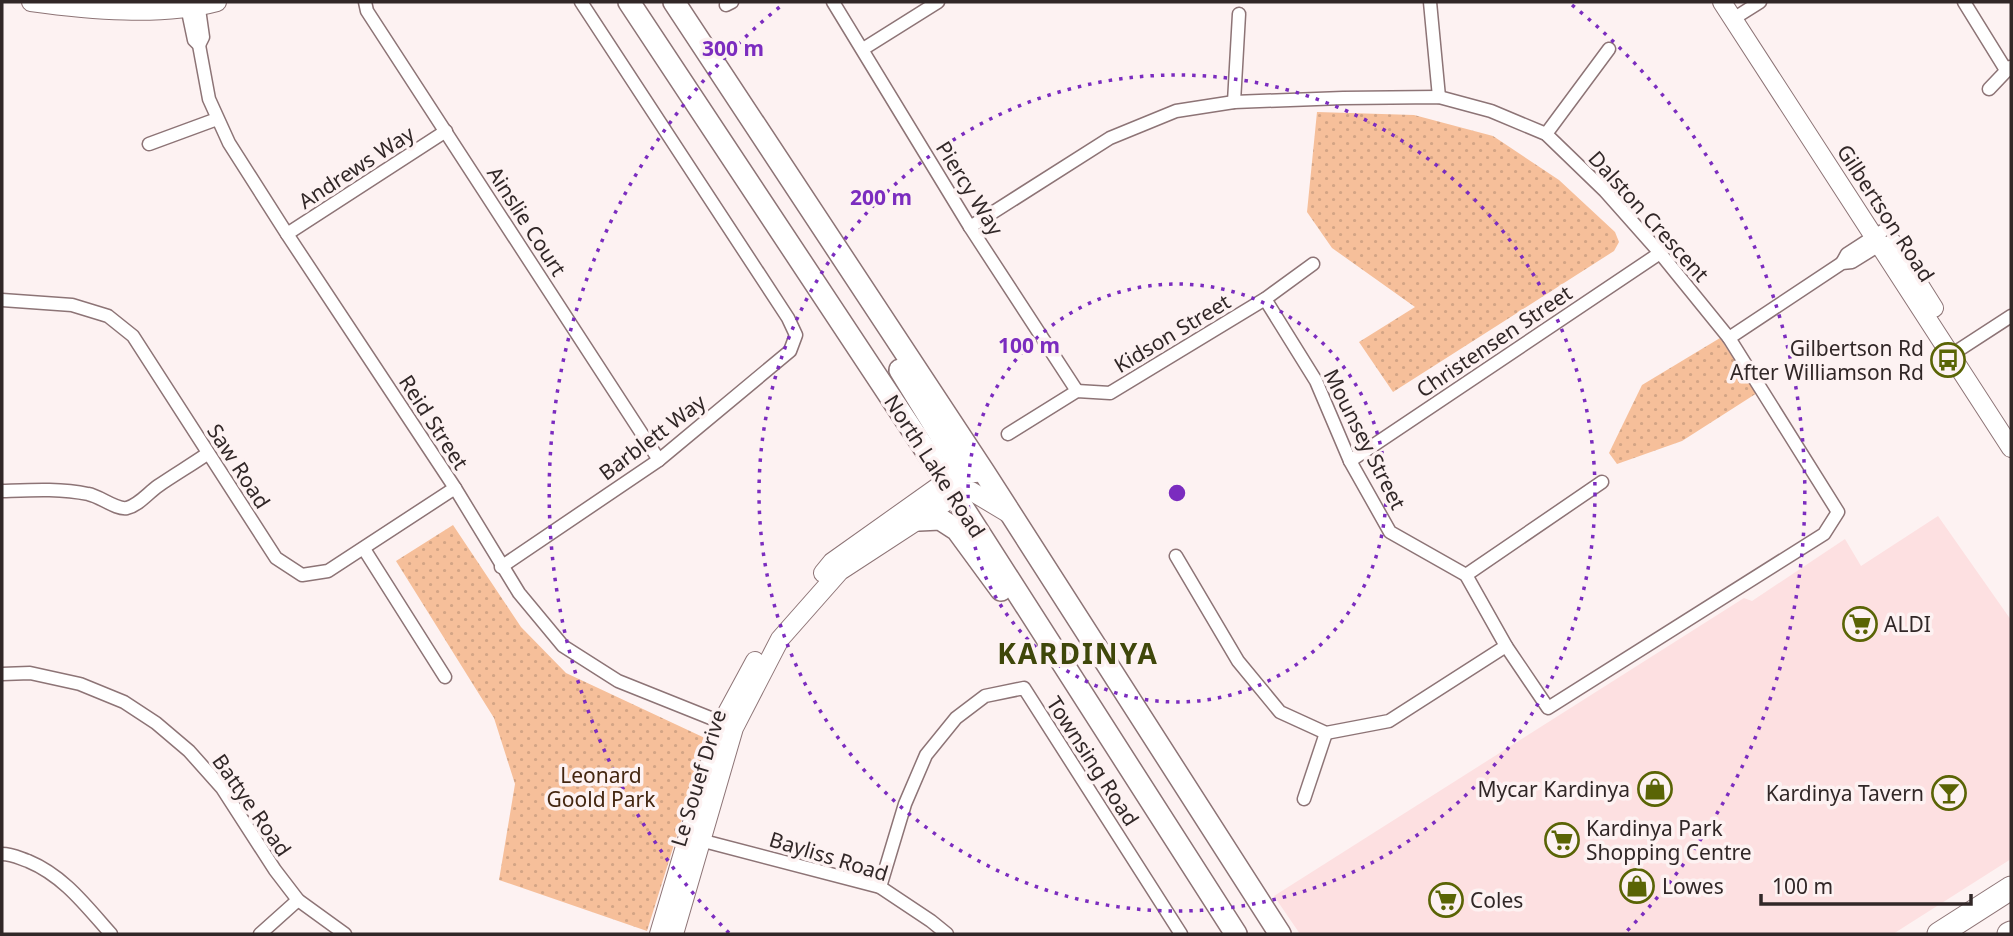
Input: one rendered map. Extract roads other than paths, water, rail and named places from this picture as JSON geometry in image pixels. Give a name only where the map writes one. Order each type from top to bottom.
[{"type":"highway","points":[[1939,934],[2011,888]]},
{"type":"main road","name":"North Lake Road","points":[[629,2],[952,484],[1038,625],[1236,934]]},
{"type":"main road","name":"North Lake Road","points":[[674,2],[984,472],[1280,934]]},
{"type":"main road","points":[[882,318],[895,363],[957,462],[952,484]]},
{"type":"main road","points":[[919,520],[940,519],[957,530],[996,585],[1038,625]]},
{"type":"street","points":[[32,2],[116,10],[217,2]]},
{"type":"street","name":"Ainslie Court","points":[[365,2],[367,11],[659,460]]},
{"type":"street","name":"Barblett Way","points":[[501,567],[659,460],[790,351],[796,335],[788,318],[581,2]]},
{"type":"street","name":"Piercy Way","points":[[833,2],[970,227],[1077,391]]},
{"type":"street","points":[[863,49],[938,2]]},
{"type":"street","points":[[1430,2],[1439,97]]},
{"type":"street","name":"Gilbertson Road","points":[[1722,2],[1738,11],[1956,352],[2011,448]]},
{"type":"street","points":[[1738,11],[1760,2]]},
{"type":"street","points":[[1964,2],[2008,68],[1989,89]]},
{"type":"street","name":"Reid Street","points":[[193,5],[203,37],[199,45],[209,99],[229,143],[455,488],[519,593],[563,646],[618,681],[728,725]]},
{"type":"street","points":[[1234,102],[1239,14]]},
{"type":"street","points":[[1546,134],[1609,49]]},
{"type":"street","name":"Dalston Crescent","points":[[970,227],[1110,138],[1175,111],[1234,102],[1439,97],[1491,111],[1546,134],[1605,191],[1729,338],[1838,512],[1824,534],[1548,708],[1506,646]]},
{"type":"street","points":[[149,144],[217,119]]},
{"type":"street","name":"Andrews Way","points":[[287,234],[446,131]]},
{"type":"street","points":[[1729,338],[1842,263],[1852,262],[1882,237]]},
{"type":"street","name":"Christensen Street","points":[[1350,461],[1660,253]]},
{"type":"street","name":"Kidson Street","points":[[1077,391],[1110,393],[1265,299],[1313,264]]},
{"type":"street","name":"Mounsey Street","points":[[1265,299],[1316,381],[1350,461],[1391,531],[1466,575]]},
{"type":"street","name":"Saw Road","points":[[2,300],[72,305],[108,316],[133,336],[276,558],[302,575],[328,571],[455,488]]},
{"type":"street","points":[[1956,352],[2011,316]]},
{"type":"street","name":"Gilbertson Road","points":[[1956,352],[2011,428]]},
{"type":"street","points":[[1008,435],[1077,391]]},
{"type":"street","points":[[2,491],[78,492],[90,494],[124,509],[134,505],[156,487],[207,454]]},
{"type":"street","name":"Le Souef Drive","points":[[674,934],[696,839],[728,725],[771,632],[832,562],[952,484],[984,472]]},
{"type":"street","points":[[1176,556],[1238,661],[1280,712],[1326,733],[1389,721],[1506,646],[1466,575],[1602,482]]},
{"type":"street","points":[[952,484],[971,491],[1011,515]]},
{"type":"street","name":"Le Souef Drive","points":[[728,725],[780,639],[840,571],[919,520],[952,484]]},
{"type":"street","points":[[364,549],[446,677]]},
{"type":"street","name":"Battye Road","points":[[2,674],[30,673],[80,684],[124,702],[156,723],[188,751],[222,788],[275,870],[298,900],[345,934]]},
{"type":"street","name":"Townsing Road","points":[[880,887],[905,804],[926,755],[956,718],[985,696],[1024,688],[1181,934]]},
{"type":"street","points":[[1304,799],[1326,733]]},
{"type":"street","name":"Le Souef Drive","points":[[659,934],[696,839]]},
{"type":"street","name":"Bayliss Road","points":[[696,839],[880,887],[931,920],[947,934]]},
{"type":"street","points":[[2,854],[10,854],[43,867],[65,883],[111,934]]},
{"type":"street","points":[[260,934],[298,900]]},
{"type":"place","name":"Gilbertson Rd After Williamson Rd","points":[[1948,360]]},
{"type":"place","name":"ALDI","points":[[1860,624]]},
{"type":"place","name":"Mycar Kardinya","points":[[1655,789]]},
{"type":"place","name":"Kardinya Tavern","points":[[1949,793]]},
{"type":"place","name":"Kardinya Park Shopping Centre","points":[[1562,840]]},
{"type":"place","name":"Lowes","points":[[1637,886]]},
{"type":"place","name":"Coles","points":[[1446,900]]},
{"type":"district","name":"KARDINYA","points":[[1078,653]]},
{"type":"park label","name":"Leonard Goold Park","points":[[601,787]]}]
